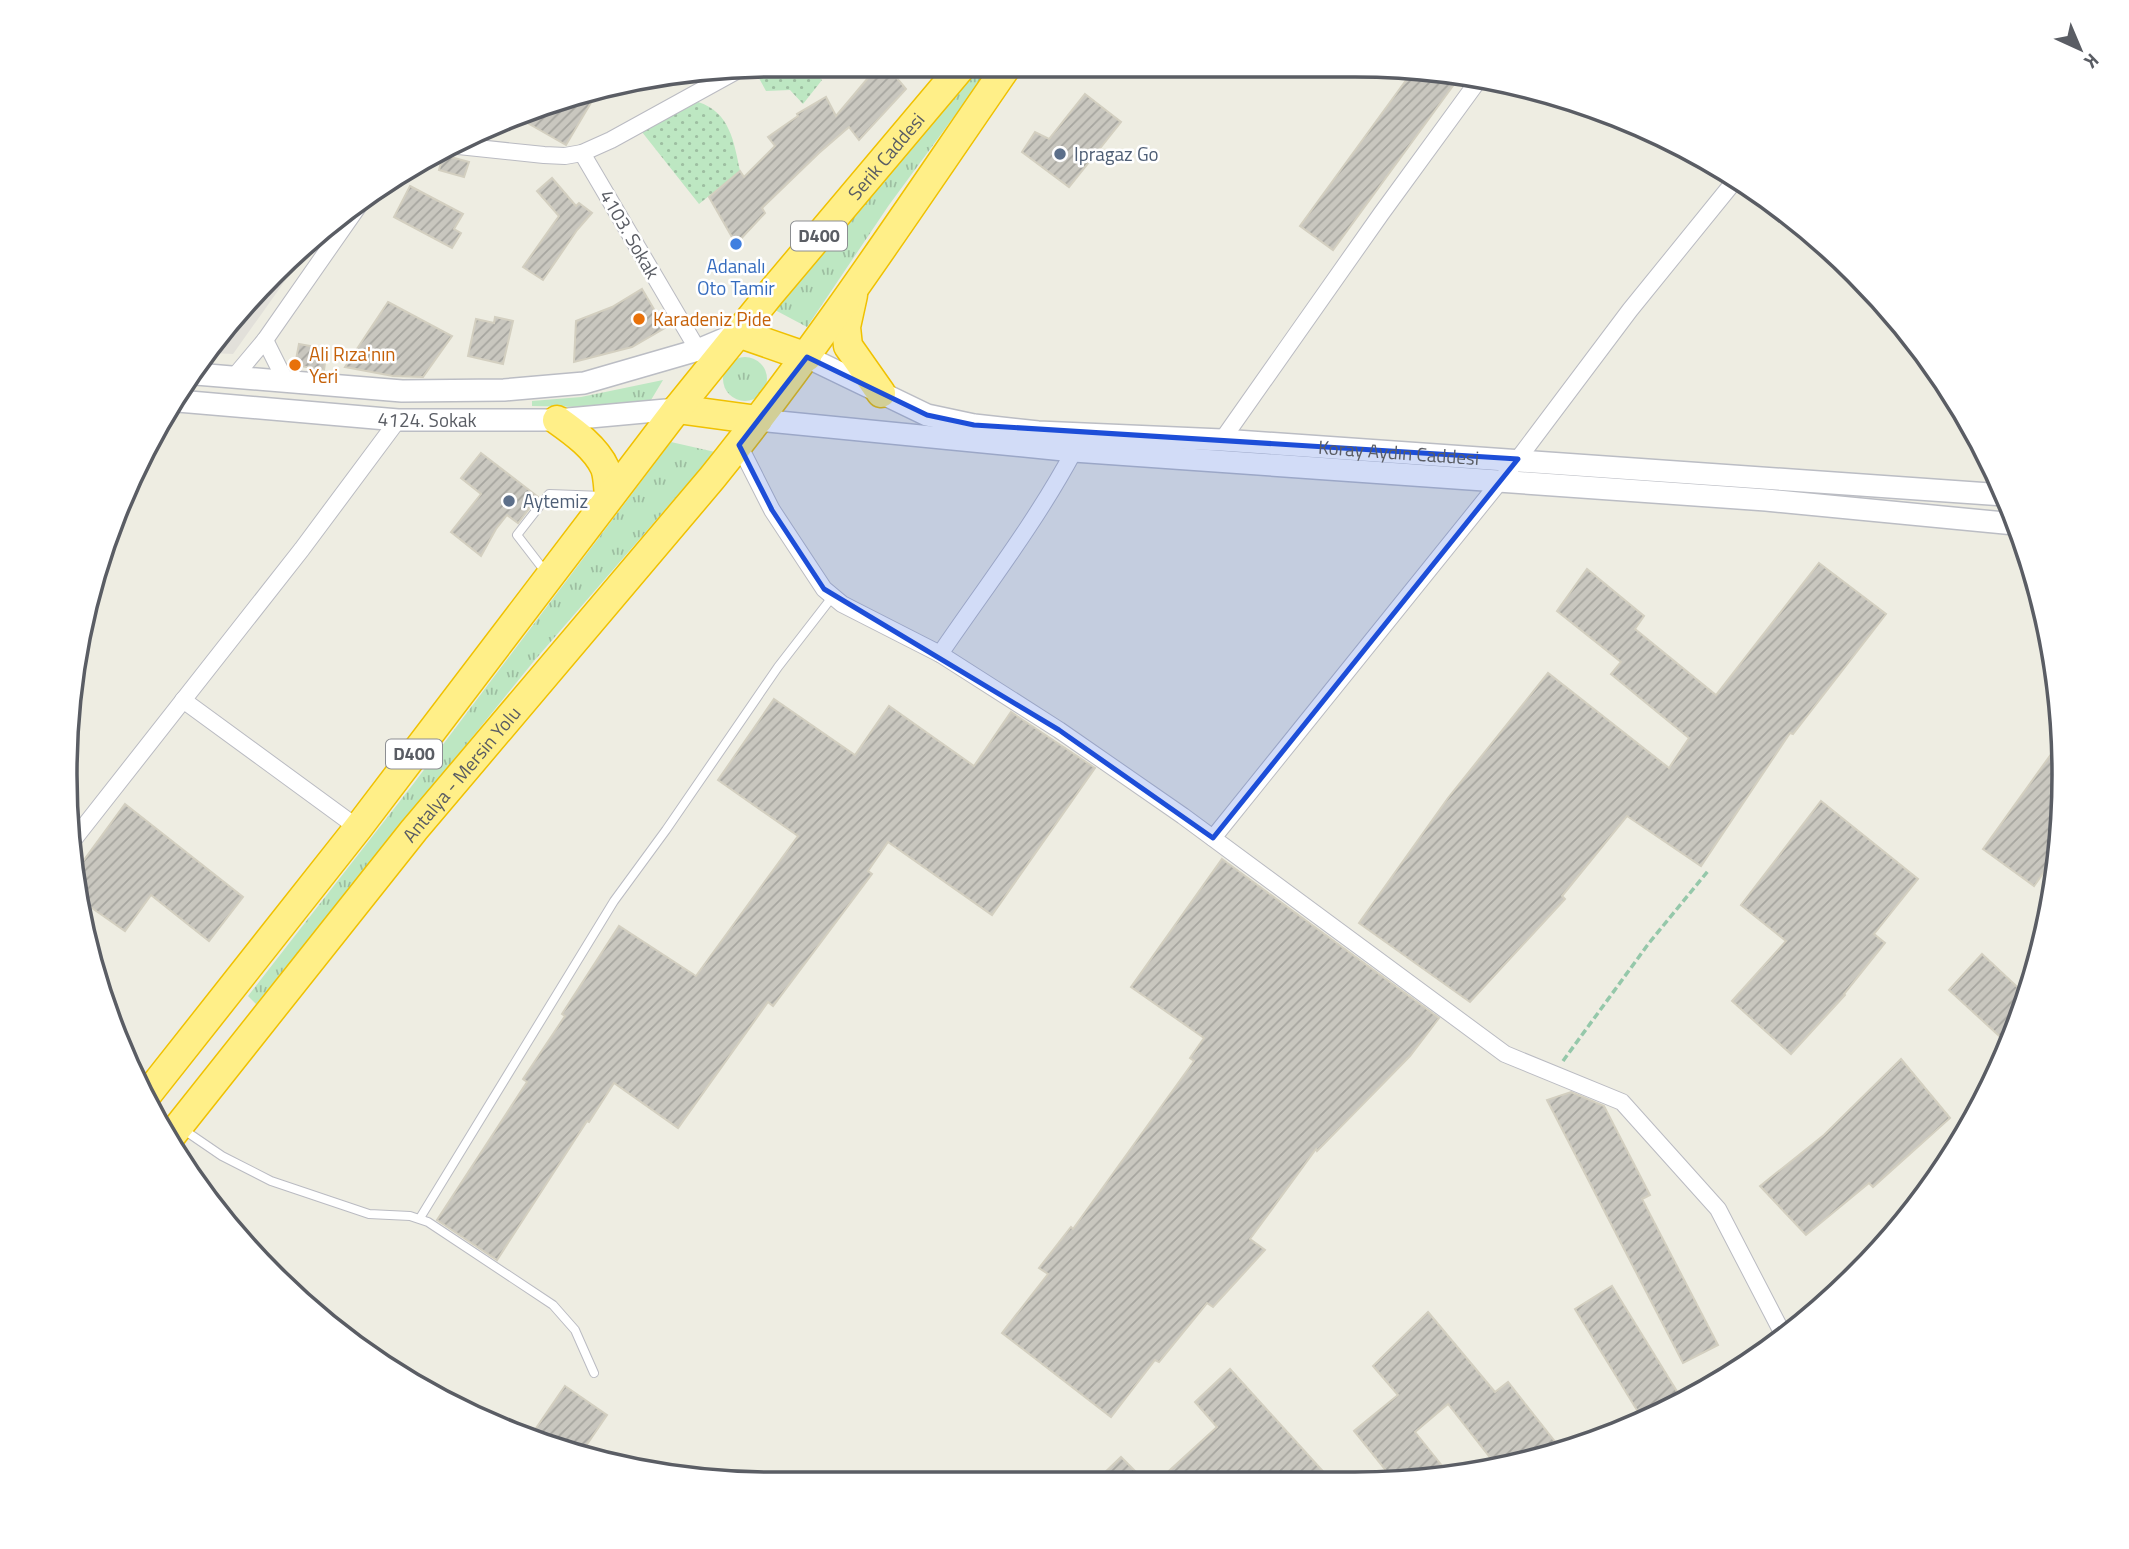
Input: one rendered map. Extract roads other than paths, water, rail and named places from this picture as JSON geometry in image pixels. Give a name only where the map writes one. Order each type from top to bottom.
[{"type":"highway","name":"Serik Caddesi","points":[[677,409],[953,77]]},
{"type":"highway","name":"D400","points":[[758,420],[807,357],[1000,77]]},
{"type":"highway","points":[[856,285],[846,327],[848,346],[881,393]]},
{"type":"highway","points":[[738,333],[807,357]]},
{"type":"highway","points":[[677,409],[758,420]]},
{"type":"highway","name":"D400","points":[[152,1089],[358,828],[677,409]]},
{"type":"highway","points":[[557,420],[577,434],[598,457],[605,468],[609,496]]},
{"type":"highway","name":"Antalya - Mersin Yolu","points":[[175,1131],[414,830],[758,420]]},
{"type":"main road","points":[[204,374],[402,391],[504,390],[584,383],[698,350],[738,333]]},
{"type":"main road","name":"Koray Aydın Caddesi","points":[[807,357],[927,415],[974,425],[1038,432],[1222,440],[1518,459],[1993,494]]},
{"type":"main road","name":"4124. Sokak","points":[[186,402],[398,420],[557,420],[677,409]]},
{"type":"main road","points":[[758,420],[1074,451],[1766,500],[2005,523]]},
{"type":"street","points":[[470,147],[565,156],[582,153],[722,79]]},
{"type":"street","points":[[1222,440],[1473,87]]},
{"type":"street","name":"4103. Sokak","points":[[582,153],[698,350]]},
{"type":"street","points":[[1213,838],[1518,459],[1630,310],[1730,187]]},
{"type":"street","points":[[234,377],[265,340],[326,241]]},
{"type":"street","points":[[265,340],[286,382]]},
{"type":"street","points":[[79,832],[302,549],[398,420]]},
{"type":"street","points":[[739,445],[772,510],[824,589],[842,604],[940,654],[1059,730],[1213,838],[1505,1054],[1622,1102],[1717,1209],[1780,1328]]},
{"type":"street","points":[[940,654],[1053,488],[1074,451]]},
{"type":"street","points":[[183,700],[358,828]]},
{"type":"lane","points":[[549,576],[517,535],[549,494],[609,496]]},
{"type":"lane","points":[[420,1218],[614,901],[778,667],[832,596]]},
{"type":"lane","points":[[175,1131],[271,1181],[369,1214],[420,1218],[553,1305],[575,1330],[590,1358],[594,1373]]},
{"type":"place","name":"Ipragaz Go","points":[[1060,154]]},
{"type":"place","name":"Adanalı Oto Tamir","points":[[736,244]]},
{"type":"place","name":"Karadeniz Pide","points":[[639,319]]},
{"type":"place","name":"Ali Rıza'nın Yeri","points":[[295,365]]},
{"type":"place","name":"Aytemiz","points":[[509,501]]}]
